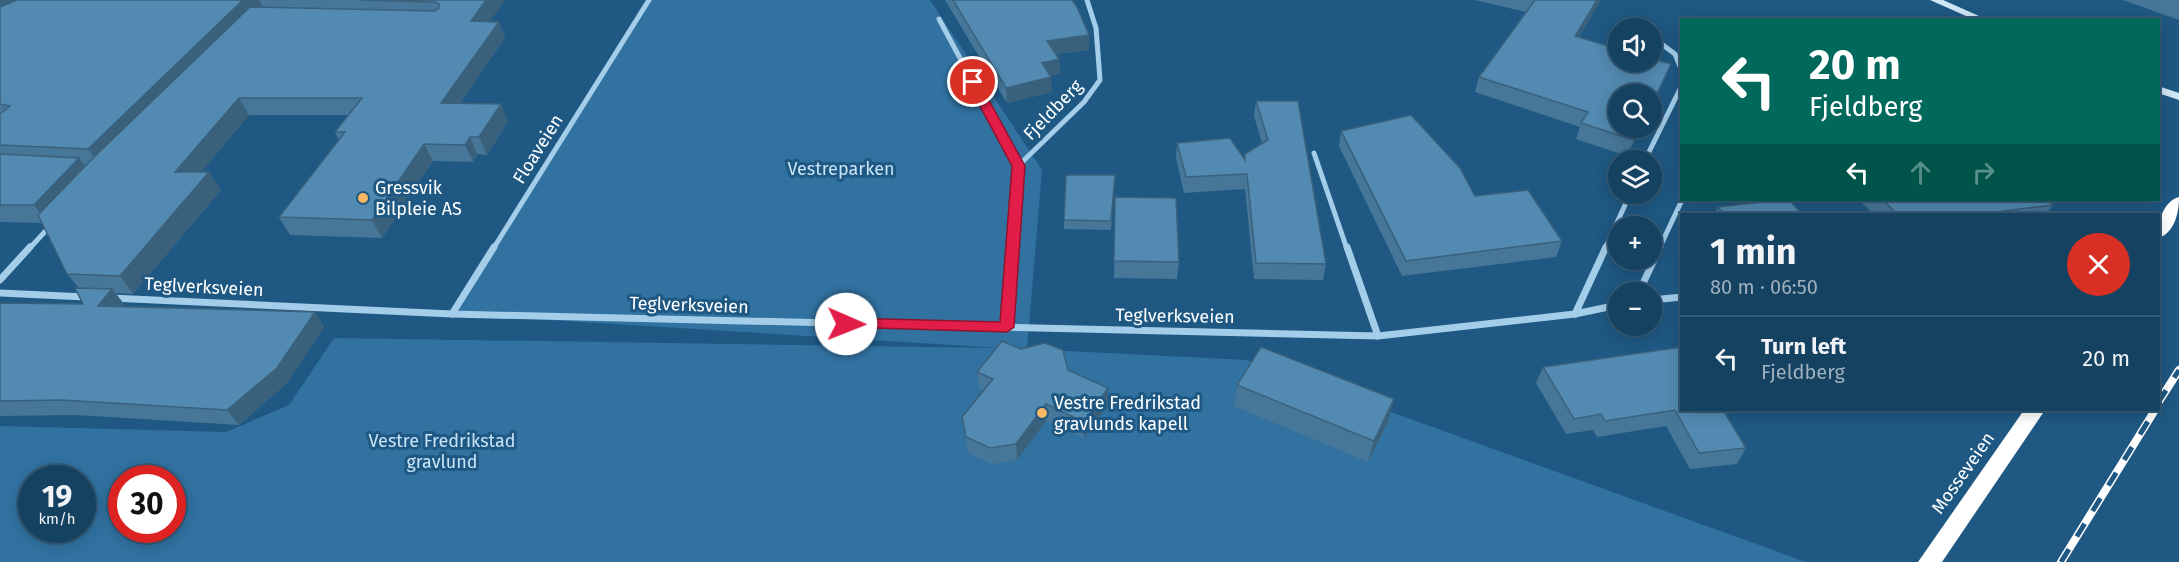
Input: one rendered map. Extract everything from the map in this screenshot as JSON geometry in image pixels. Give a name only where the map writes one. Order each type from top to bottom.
[{"type":"highway","points":[[2160,229],[2179,203]]},
{"type":"highway","name":"Mosseveien","points":[[1929,562],[2034,411]]},
{"type":"street","name":"Floaveien","points":[[452,314],[649,0]]},
{"type":"street","name":"Fjeldberg","points":[[1018,166],[1084,102],[1100,80],[1096,28],[1087,0]]},
{"type":"street","points":[[1935,0],[1979,18]]},
{"type":"street","name":"Fjeldberg","points":[[939,19],[1018,166],[1007,327]]},
{"type":"street","points":[[1662,44],[1675,54],[1680,66]]},
{"type":"street","points":[[1650,150],[1680,89]]},
{"type":"street","points":[[2160,90],[2179,97]]},
{"type":"street","points":[[1314,153],[1378,336]]},
{"type":"street","points":[[1644,282],[1682,201]]},
{"type":"street","points":[[1575,314],[1624,204]]},
{"type":"street","points":[[0,280],[56,221]]},
{"type":"street","points":[[0,293],[95,297]]},
{"type":"street","points":[[1662,299],[1680,297]]},
{"type":"street","name":"Teglverksveien","points":[[107,298],[452,314],[1378,336],[1575,314],[1608,307]]},
{"type":"green space","name":"Vestre Fredrikstad gravlund","points":[[649,0],[930,0],[1042,170],[1027,349],[1247,360],[1806,562],[0,562],[0,426],[226,432],[289,405],[334,338],[1001,348],[452,314]]},
{"type":"building","points":[[17,0],[243,0],[88,149],[0,145],[0,114],[10,106],[0,104],[0,7]]},
{"type":"building","points":[[360,0],[486,0],[471,21],[499,22],[441,103],[501,104],[479,137],[470,137],[465,145],[424,144],[372,220],[279,217],[345,132],[335,132],[362,98],[239,98],[175,172],[209,172],[120,276],[67,274],[38,215],[94,157],[250,7],[435,11],[439,8],[439,4],[435,2]]},
{"type":"building","points":[[953,0],[1072,0],[1089,35],[1047,41],[1059,59],[1042,63],[1051,77],[1006,88]]},
{"type":"building","points":[[1535,0],[1597,0],[1575,36],[1608,46],[1608,72],[1662,72],[1662,62],[1671,64],[1662,84],[1608,84],[1608,132],[1581,123],[1588,112],[1479,77]]},
{"type":"building","points":[[1256,101],[1298,101],[1326,264],[1256,263],[1247,174],[1186,177],[1177,143],[1230,138],[1245,160],[1245,154],[1268,140]]},
{"type":"building","points":[[1411,115],[1460,168],[1475,196],[1528,190],[1562,241],[1406,261],[1341,131]]},
{"type":"building","points":[[0,154],[79,158],[34,205],[0,205]]},
{"type":"building","points":[[1066,175],[1115,175],[1111,221],[1064,220]]},
{"type":"building","points":[[1115,197],[1176,198],[1179,262],[1114,261]]},
{"type":"building","points":[[1790,201],[1801,213],[1723,213],[1718,207]]},
{"type":"building","points":[[1884,201],[2047,201],[2053,205],[1988,213],[1896,213]]},
{"type":"building","points":[[75,288],[112,289],[98,306],[315,312],[277,368],[227,410],[62,400],[0,401],[0,303],[83,304]]},
{"type":"building","name":"Vestre Fredrikstad gravlunds kapell","points":[[1002,341],[1021,349],[1045,343],[1063,350],[1068,370],[1108,388],[1084,422],[1046,404],[1016,444],[990,448],[966,437],[962,417],[993,379],[977,372]]},
{"type":"building","points":[[1261,347],[1394,399],[1374,441],[1237,385]]},
{"type":"building","points":[[1680,347],[1680,411],[1724,411],[1746,448],[1699,453],[1675,410],[1605,421],[1601,414],[1574,419],[1543,367]]},
{"type":"railway","points":[[2160,400],[2179,370]]},
{"type":"railway","points":[[2061,562],[2154,411]]},
{"type":"place","name":"Gressvik Bilpleie AS","points":[[363,198]]},
{"type":"place","name":"Vestre Fredrikstad gravlunds kapell","points":[[1042,413]]},
{"type":"route","points":[[846,324],[1007,327],[1018,166],[973,82]]},
{"type":"park label","name":"Vestreparken","points":[[841,169]]}]
